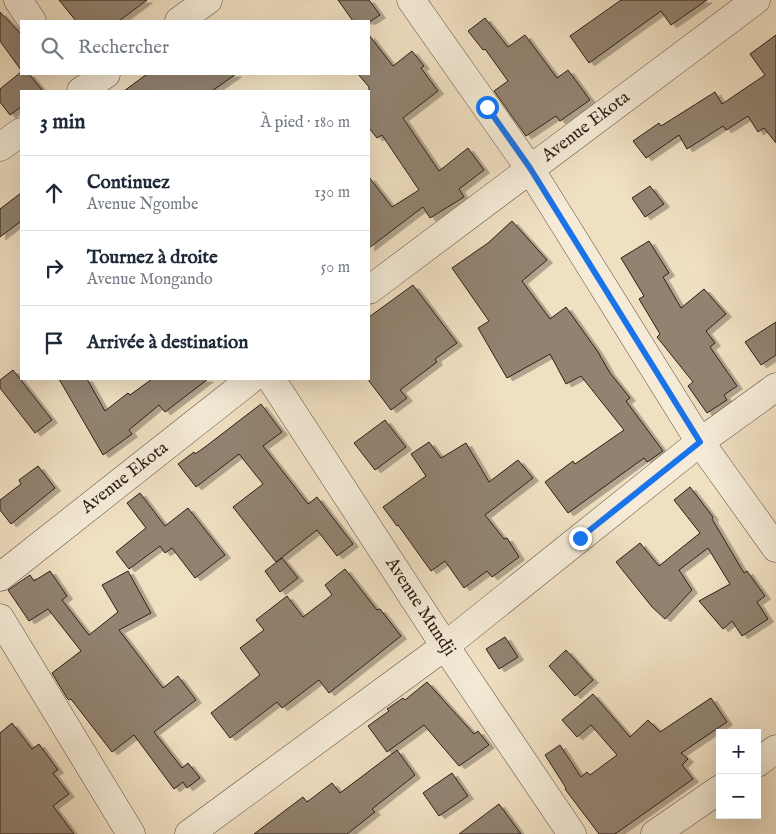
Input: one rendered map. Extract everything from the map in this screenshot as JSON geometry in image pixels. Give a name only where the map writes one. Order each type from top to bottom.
[{"type":"street","points":[[18,0],[31,20]]},
{"type":"street","points":[[180,20],[208,0]]},
{"type":"street","points":[[411,0],[530,168],[700,442],[776,548]]},
{"type":"street","name":"Avenue Ekota","points":[[370,289],[756,0]]},
{"type":"street","points":[[69,75],[80,90]]},
{"type":"street","points":[[82,90],[105,75]]},
{"type":"street","points":[[0,147],[20,133]]},
{"type":"street","name":"Avenue Ekota","points":[[0,577],[250,380]]},
{"type":"street","name":"Avenue Mundji","points":[[272,380],[445,646],[572,834]]},
{"type":"street","points":[[189,834],[445,646],[700,442],[776,387]]},
{"type":"street","points":[[0,618],[132,834]]},
{"type":"street","points":[[761,759],[776,750]]},
{"type":"street","points":[[655,834],[716,792]]},
{"type":"building","points":[[59,0],[147,0],[120,20],[75,20]]},
{"type":"building","points":[[338,0],[369,0],[380,15],[371,21],[352,20]]},
{"type":"building","points":[[621,0],[707,0],[671,25],[661,11],[589,63],[570,36]]},
{"type":"building","points":[[0,12],[20,33],[20,69],[0,41]]},
{"type":"building","points":[[485,18],[508,47],[525,35],[557,78],[568,70],[590,100],[560,121],[556,116],[526,136],[494,91],[508,81],[485,49],[483,50],[468,31]]},
{"type":"building","points":[[776,35],[776,143],[764,128],[758,132],[748,116],[726,130],[723,126],[687,149],[679,135],[646,158],[633,141],[659,123],[661,126],[715,92],[722,104],[765,75],[750,54]]},
{"type":"building","points":[[370,36],[393,66],[412,51],[424,66],[421,68],[438,91],[403,118],[439,171],[468,148],[484,170],[459,189],[464,197],[430,218],[423,207],[370,247],[370,178],[392,207],[419,190],[382,135],[377,138],[370,129],[369,87],[359,75],[370,75]]},
{"type":"building","points":[[20,73],[20,75],[30,75],[42,90],[20,90],[20,108],[10,115],[0,102],[0,89]]},
{"type":"building","points":[[146,75],[235,75],[213,90],[125,90]]},
{"type":"building","points":[[650,186],[664,204],[645,217],[632,198]]},
{"type":"building","points":[[20,194],[20,222],[0,237],[0,209]]},
{"type":"building","points":[[512,221],[547,260],[522,281],[550,319],[566,307],[598,352],[610,373],[630,398],[626,401],[663,451],[647,462],[644,458],[568,513],[545,482],[573,461],[575,464],[624,430],[581,376],[566,384],[550,354],[507,378],[478,328],[489,321],[452,268],[488,243]]},
{"type":"building","points":[[649,241],[669,273],[663,277],[681,308],[704,289],[726,314],[706,331],[715,343],[710,347],[737,386],[724,395],[727,400],[707,413],[688,386],[693,382],[657,337],[660,334],[639,299],[644,296],[621,258]]},
{"type":"building","points":[[413,285],[457,343],[435,359],[437,362],[400,390],[407,398],[391,410],[369,381],[370,316]]},
{"type":"building","points":[[776,322],[776,355],[761,365],[745,342]]},
{"type":"building","points":[[13,370],[52,420],[35,433],[0,388],[0,380]]},
{"type":"building","points":[[60,380],[88,380],[105,411],[128,393],[130,395],[151,380],[207,380],[165,412],[159,405],[129,430],[132,434],[103,455]]},
{"type":"building","points":[[261,404],[282,432],[263,446],[308,504],[317,497],[353,544],[337,556],[317,530],[276,562],[233,507],[263,484],[239,454],[196,487],[178,464],[194,452],[195,454],[205,447]]},
{"type":"building","points":[[385,420],[406,447],[375,470],[354,443]]},
{"type":"building","points":[[429,442],[441,458],[466,443],[489,482],[518,460],[533,478],[485,515],[504,539],[507,538],[519,557],[492,577],[487,571],[464,588],[445,561],[431,571],[383,507],[426,476],[411,454]]},
{"type":"building","points":[[38,466],[55,488],[11,524],[0,510],[0,500],[21,484],[19,480]]},
{"type":"building","points":[[690,487],[713,517],[712,519],[744,573],[747,571],[765,596],[757,602],[768,619],[742,636],[732,621],[723,629],[699,601],[730,584],[708,548],[679,570],[692,590],[665,619],[652,607],[616,562],[640,543],[659,566],[700,533],[674,500]]},
{"type":"building","points":[[140,493],[165,526],[188,508],[225,555],[195,578],[172,548],[165,553],[160,546],[129,569],[116,552],[146,528],[127,503]]},
{"type":"building","points":[[282,558],[298,578],[280,592],[265,571]]},
{"type":"building","points":[[345,569],[377,610],[380,609],[401,636],[329,693],[319,680],[282,708],[277,702],[230,738],[211,713],[260,675],[240,648],[264,630],[256,620],[287,596],[303,617],[332,595],[325,585]]},
{"type":"building","points":[[50,571],[67,596],[62,600],[89,635],[118,612],[102,585],[128,571],[151,613],[119,630],[163,688],[178,676],[196,700],[154,732],[182,768],[188,763],[200,778],[187,788],[183,782],[174,789],[134,735],[112,752],[71,699],[67,698],[52,673],[81,651],[48,609],[29,621],[8,590],[30,575],[34,581]]},
{"type":"building","points":[[505,637],[518,657],[499,669],[486,649]]},
{"type":"building","points":[[566,650],[593,680],[575,696],[549,666]]},
{"type":"building","points":[[427,682],[474,734],[478,731],[489,745],[459,766],[424,725],[387,752],[368,726],[389,711],[387,709],[403,698],[405,700]]},
{"type":"building","points":[[593,694],[630,737],[648,720],[660,732],[711,698],[727,722],[681,753],[688,759],[682,765],[693,779],[615,834],[599,834],[565,789],[545,755],[560,745],[581,777],[587,772],[590,775],[617,755],[591,725],[577,737],[562,720]]},
{"type":"building","points":[[12,723],[32,749],[39,744],[58,770],[53,773],[69,794],[53,806],[74,834],[0,834],[0,733]]},
{"type":"building","points":[[397,750],[415,775],[372,809],[375,812],[347,834],[254,834],[303,797],[307,802],[332,783],[340,793]]},
{"type":"building","points":[[452,773],[468,796],[439,816],[423,793]]},
{"type":"building","points":[[499,804],[521,834],[459,834]]},
{"type":"route","points":[[487,107],[530,168],[700,442],[580,538]]}]
